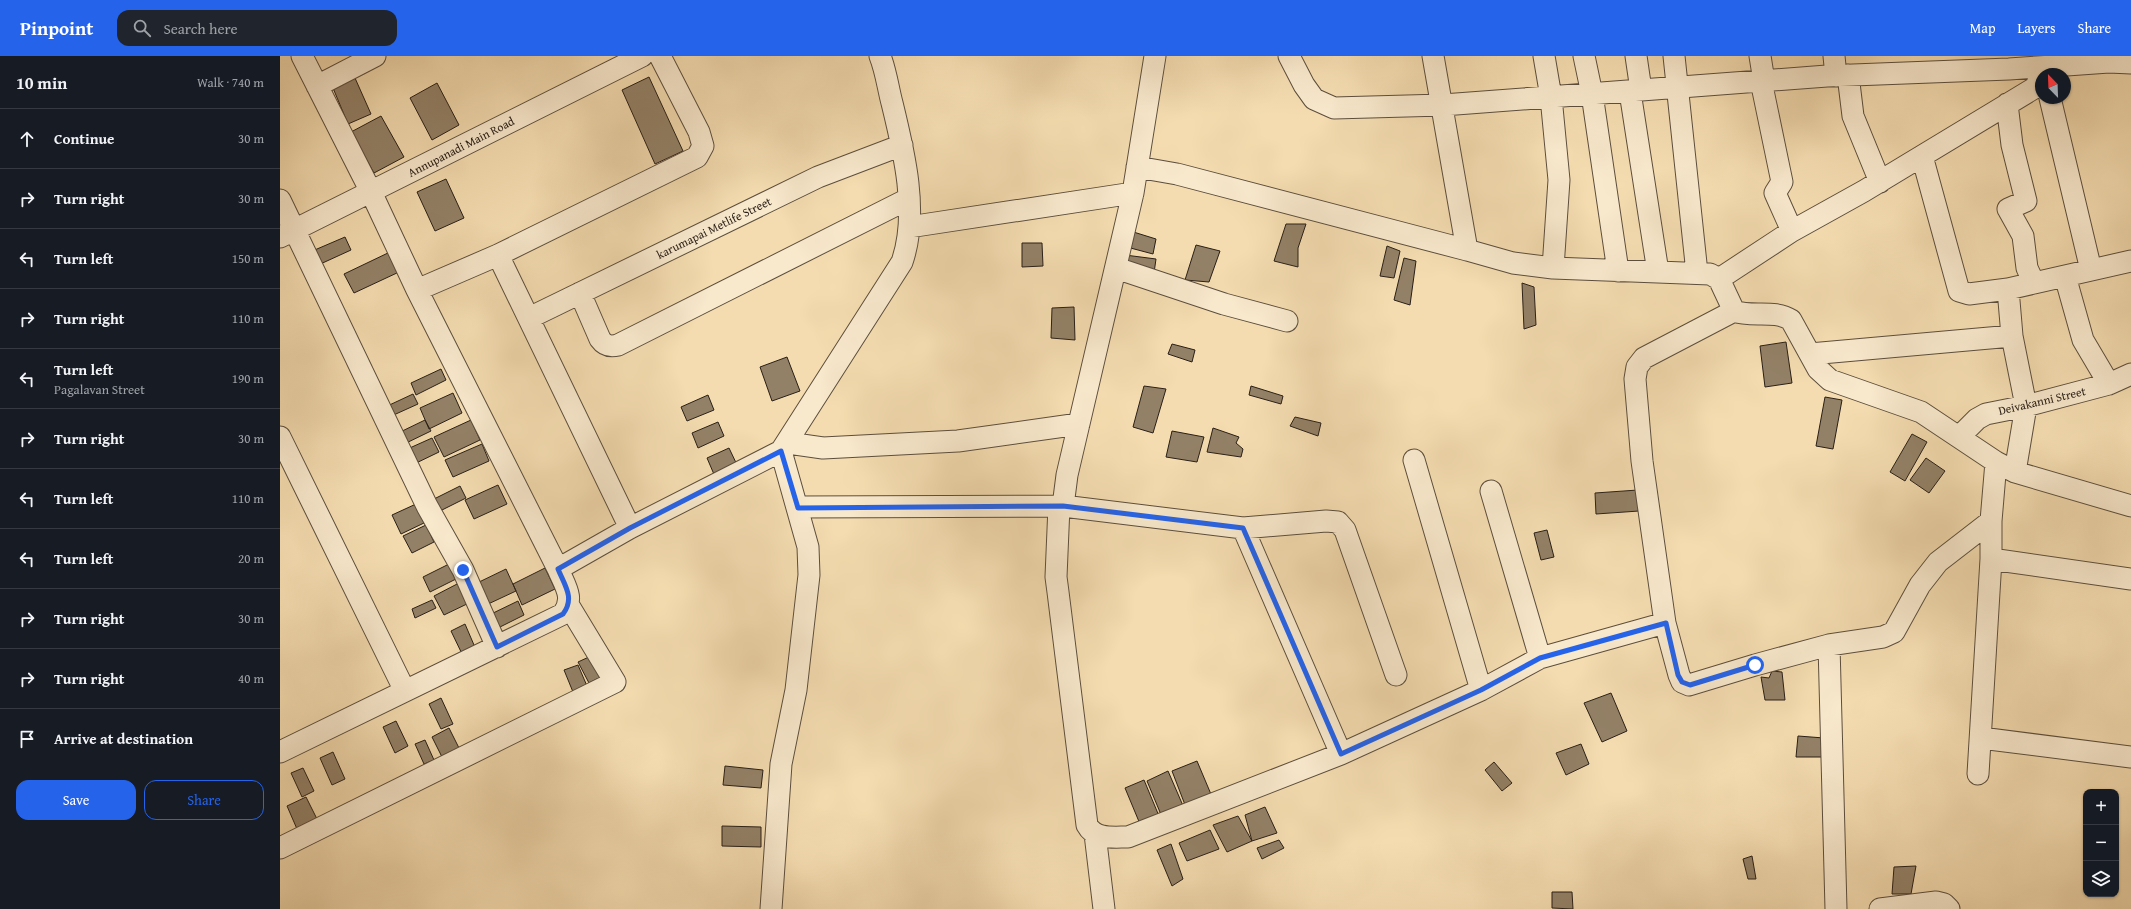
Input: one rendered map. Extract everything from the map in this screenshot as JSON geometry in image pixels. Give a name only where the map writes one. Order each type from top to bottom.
[{"type":"street","points":[[280,848],[615,682],[569,606],[569,596],[558,569],[302,56]]},
{"type":"street","points":[[317,86],[375,56]]},
{"type":"street","name":"Annupanadi Main Road","points":[[288,233],[642,56]]},
{"type":"street","points":[[418,290],[498,255],[697,157],[703,146],[699,132],[660,56]]},
{"type":"street","points":[[771,909],[781,764],[796,690],[809,575],[808,547],[784,447],[902,262],[907,247],[909,227],[906,162],[880,56]]},
{"type":"street","points":[[1155,56],[1133,193],[1061,506],[1056,577],[1086,825],[1090,831],[1098,836],[1128,837],[1341,754],[1481,690],[1540,658],[1666,623]]},
{"type":"street","points":[[1289,56],[1304,85],[1314,99],[1334,108],[1443,105],[1677,88],[1763,81],[1840,69],[1905,65],[1976,63],[2036,66],[2129,61]]},
{"type":"street","points":[[1433,56],[1443,105],[1467,250]]},
{"type":"street","points":[[1544,56],[1551,97],[1559,180],[1553,268]]},
{"type":"street","points":[[1584,56],[1592,94],[1618,271]]},
{"type":"street","points":[[1636,56],[1635,91],[1658,272]]},
{"type":"street","points":[[1674,56],[1697,272]]},
{"type":"street","points":[[1760,56],[1763,81],[1782,182],[1775,193],[1792,230]]},
{"type":"street","points":[[1719,279],[1792,230],[1880,182],[2036,86],[2036,66]]},
{"type":"street","points":[[1840,69],[1853,116],[1880,182]]},
{"type":"street","points":[[2007,104],[2012,145],[2026,201],[2008,209],[2023,236],[2027,268],[2034,283]]},
{"type":"street","points":[[2051,104],[2091,270]]},
{"type":"street","name":"karumapai Metlife Street","points":[[529,318],[818,177],[902,145]]},
{"type":"street","points":[[1922,156],[1959,291],[1968,294],[2008,289],[2131,261]]},
{"type":"street","points":[[1137,167],[1177,174],[1513,263],[1553,268],[1697,272],[1710,274],[1719,279],[1734,311],[1742,314],[1784,315],[1796,327],[1822,374],[1830,380],[1921,412],[1996,462],[2015,472],[2131,506]]},
{"type":"street","points":[[909,227],[1133,193]]},
{"type":"street","points":[[580,293],[600,339],[604,344],[611,346],[618,344],[908,199]]},
{"type":"street","points":[[280,200],[288,233],[427,506],[463,570],[497,647]]},
{"type":"street","points":[[498,255],[630,528]]},
{"type":"street","points":[[1116,268],[1224,304],[1287,322]]},
{"type":"street","points":[[2065,276],[2083,340],[2109,384]]},
{"type":"street","points":[[2008,289],[2012,336],[2026,406],[2015,472]]},
{"type":"street","points":[[1734,311],[1644,358],[1637,367],[1635,379],[1642,462],[1666,623],[1678,675],[1682,682],[1690,685],[1755,665],[1829,645],[1883,637],[1894,632],[1920,586],[1938,562],[1991,521]]},
{"type":"street","points":[[1810,354],[2012,336]]},
{"type":"street","name":"Deivakanni Street","points":[[1959,437],[1977,419],[1986,414],[2026,406],[2109,384],[2131,374]]},
{"type":"street","points":[[558,569],[630,528],[784,447],[823,448],[958,440],[1079,424]]},
{"type":"street","points":[[280,437],[405,691]]},
{"type":"street","points":[[1414,460],[1481,690]]},
{"type":"street","points":[[1978,774],[1991,559],[1991,521],[1996,462]]},
{"type":"street","points":[[1491,491],[1540,658]]},
{"type":"street","points":[[798,508],[1061,506],[1243,528],[1326,521],[1338,522],[1345,530],[1396,675]]},
{"type":"street","points":[[1243,528],[1341,754]]},
{"type":"street","points":[[1991,559],[2131,579]]},
{"type":"street","points":[[280,752],[563,614],[569,606]]},
{"type":"street","points":[[1829,645],[1836,909]]},
{"type":"street","points":[[1981,738],[2131,757]]},
{"type":"street","points":[[1094,834],[1104,909]]},
{"type":"street","points":[[1880,909],[1936,902],[1944,904],[1949,909]]},
{"type":"building","points":[[649,77],[683,151],[655,164],[622,90]]},
{"type":"building","points":[[355,78],[371,114],[348,124],[333,88]]},
{"type":"building","points":[[437,83],[459,125],[432,140],[410,98]]},
{"type":"building","points":[[381,116],[404,157],[374,173],[351,132]]},
{"type":"building","points":[[446,179],[464,218],[435,231],[417,192]]},
{"type":"building","points":[[1286,224],[1306,224],[1298,248],[1298,267],[1274,261]]},
{"type":"building","points":[[1127,230],[1156,239],[1153,254],[1123,246]]},
{"type":"building","points":[[345,237],[351,250],[316,266],[310,252]]},
{"type":"building","points":[[1022,243],[1042,243],[1043,266],[1022,267]]},
{"type":"building","points":[[1196,245],[1220,251],[1209,282],[1185,280]]},
{"type":"building","points":[[1387,246],[1400,251],[1394,278],[1380,276]]},
{"type":"building","points":[[390,252],[399,272],[354,293],[344,274]]},
{"type":"building","points":[[1125,255],[1156,259],[1154,273],[1123,266]]},
{"type":"building","points":[[1404,258],[1416,261],[1410,305],[1394,300]]},
{"type":"building","points":[[1522,283],[1534,287],[1536,325],[1524,329]]},
{"type":"building","points":[[1074,307],[1075,340],[1051,338],[1052,308]]},
{"type":"building","points":[[1786,342],[1792,383],[1765,387],[1760,346]]},
{"type":"building","points":[[1172,344],[1195,350],[1192,362],[1168,354]]},
{"type":"building","points":[[787,357],[800,391],[772,401],[760,367]]},
{"type":"building","points":[[441,369],[446,380],[416,395],[411,383]]},
{"type":"building","points":[[1144,386],[1166,389],[1153,433],[1133,427]]},
{"type":"building","points":[[1251,386],[1283,396],[1281,404],[1249,395]]},
{"type":"building","points":[[453,393],[462,413],[429,429],[420,408]]},
{"type":"building","points":[[413,394],[418,404],[387,418],[383,408]]},
{"type":"building","points":[[708,395],[714,410],[687,421],[681,407]]},
{"type":"building","points":[[1825,397],[1842,400],[1833,449],[1816,446]]},
{"type":"building","points":[[1295,417],[1321,423],[1318,436],[1290,426]]},
{"type":"building","points":[[425,420],[431,431],[400,446],[394,435]]},
{"type":"building","points":[[471,420],[480,440],[444,457],[434,437]]},
{"type":"building","points":[[718,422],[724,436],[698,448],[692,433]]},
{"type":"building","points":[[1213,428],[1239,437],[1236,443],[1243,449],[1241,457],[1207,452]]},
{"type":"building","points":[[1172,431],[1204,437],[1197,462],[1166,457]]},
{"type":"building","points":[[1912,434],[1927,442],[1905,481],[1890,472]]},
{"type":"building","points":[[432,438],[439,452],[410,466],[403,451]]},
{"type":"building","points":[[482,444],[489,461],[453,477],[445,460]]},
{"type":"building","points":[[729,448],[739,469],[716,479],[707,458]]},
{"type":"building","points":[[1926,458],[1945,471],[1929,493],[1910,480]]},
{"type":"building","points":[[498,485],[507,504],[474,519],[465,500]]},
{"type":"building","points":[[460,486],[466,498],[436,513],[430,501]]},
{"type":"building","points":[[1638,490],[1639,511],[1596,514],[1595,493]]},
{"type":"building","points":[[416,504],[424,523],[401,534],[392,515]]},
{"type":"building","points":[[426,525],[434,542],[412,553],[403,536]]},
{"type":"building","points":[[1547,530],[1554,557],[1541,560],[1534,533]]},
{"type":"building","points":[[449,564],[456,579],[430,592],[423,577]]},
{"type":"building","points":[[545,568],[555,589],[522,605],[513,584]]},
{"type":"building","points":[[506,569],[516,591],[486,605],[475,584]]},
{"type":"building","points":[[459,583],[469,603],[444,615],[434,596]]},
{"type":"building","points":[[432,600],[436,608],[415,618],[412,609]]},
{"type":"building","points":[[518,601],[524,615],[494,630],[487,616]]},
{"type":"building","points":[[465,624],[477,652],[464,658],[451,631]]},
{"type":"building","points":[[591,656],[601,677],[589,683],[578,662]]},
{"type":"building","points":[[578,665],[587,686],[573,692],[564,670]]},
{"type":"building","points":[[1772,671],[1782,672],[1785,700],[1765,700],[1761,677],[1769,678]]},
{"type":"building","points":[[1611,693],[1627,731],[1602,742],[1584,703]]},
{"type":"building","points":[[441,698],[453,724],[441,729],[429,704]]},
{"type":"building","points":[[396,721],[408,746],[395,753],[383,727]]},
{"type":"building","points":[[449,728],[459,748],[442,757],[432,737]]},
{"type":"building","points":[[1798,736],[1824,738],[1828,757],[1796,757]]},
{"type":"building","points":[[425,740],[434,760],[424,764],[415,744]]},
{"type":"building","points":[[1581,744],[1589,764],[1566,775],[1556,753]]},
{"type":"building","points":[[333,752],[345,779],[332,785],[320,758]]},
{"type":"building","points":[[1197,761],[1213,799],[1187,810],[1172,771]]},
{"type":"building","points":[[1494,762],[1512,783],[1502,791],[1485,770]]},
{"type":"building","points":[[725,766],[763,770],[761,788],[723,785]]},
{"type":"building","points":[[303,768],[314,791],[302,797],[291,773]]},
{"type":"building","points":[[1168,771],[1184,808],[1162,817],[1147,781]]},
{"type":"building","points":[[1144,780],[1159,816],[1140,824],[1125,788]]},
{"type":"building","points":[[306,797],[317,819],[297,829],[287,806]]},
{"type":"building","points":[[1265,807],[1277,833],[1252,841],[1245,815]]},
{"type":"building","points":[[1238,816],[1252,841],[1227,852],[1213,825]]},
{"type":"building","points":[[722,826],[761,827],[761,847],[722,846]]},
{"type":"building","points":[[1210,830],[1219,849],[1187,861],[1179,843]]},
{"type":"building","points":[[1279,840],[1284,848],[1262,859],[1257,848]]},
{"type":"building","points":[[1171,844],[1183,879],[1172,886],[1157,850]]},
{"type":"building","points":[[1752,856],[1756,879],[1748,879],[1743,859]]},
{"type":"building","points":[[1916,866],[1911,894],[1892,894],[1894,867]]},
{"type":"building","points":[[1552,892],[1572,892],[1573,909],[1552,908]]},
{"type":"route","points":[[463,570],[497,647],[563,614],[569,606],[569,596],[558,569],[630,528],[781,451],[798,508],[1063,506],[1243,528],[1341,754],[1481,690],[1540,658],[1666,623],[1678,675],[1682,682],[1690,685],[1755,665]]}]
